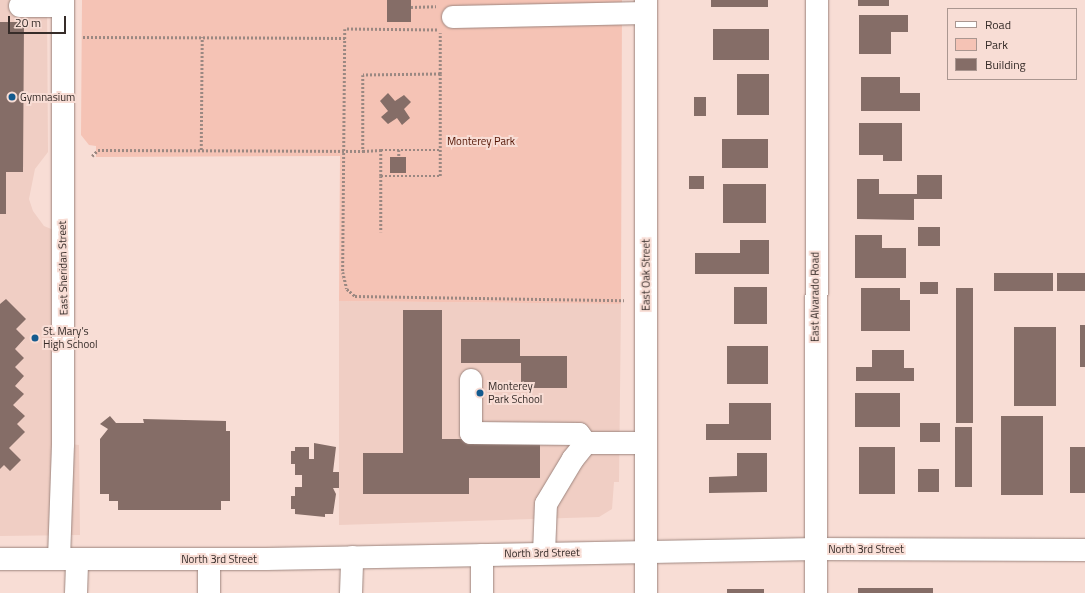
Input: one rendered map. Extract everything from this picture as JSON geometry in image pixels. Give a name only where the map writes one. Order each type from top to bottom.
[{"type":"street","name":"East Alvarado Road","points":[[816,593],[817,549],[814,442],[817,0]]},
{"type":"street","points":[[20,6],[63,3]]},
{"type":"street","name":"East Sheridan Street","points":[[63,3],[63,444],[68,559],[76,593]]},
{"type":"street","points":[[452,17],[646,7]]},
{"type":"street","name":"East Oak Street","points":[[646,7],[646,593]]},
{"type":"street","points":[[471,380],[471,433],[579,434],[586,443]]},
{"type":"street","points":[[586,443],[645,443]]},
{"type":"street","points":[[544,553],[546,504],[573,459],[586,443]]},
{"type":"street","name":"North 3rd Street","points":[[0,560],[352,558],[645,551],[817,549],[1085,550]]},
{"type":"street","points":[[482,555],[482,593]]},
{"type":"street","points":[[351,593],[352,558]]},
{"type":"street","points":[[209,559],[209,593]]},
{"type":"path","points":[[381,176],[440,176],[440,30],[345,29],[343,272],[347,289],[355,296],[624,300]]},
{"type":"path","points":[[79,38],[345,38]]},
{"type":"path","points":[[201,150],[202,38]]},
{"type":"path","points":[[363,151],[363,75],[440,74]]},
{"type":"path","points":[[92,156],[98,150],[440,150]]},
{"type":"path","points":[[381,150],[381,232]]},
{"type":"path","points":[[399,150],[399,158]]},
{"type":"shaded area","name":"St. Mary's High School","points":[[0,0],[47,0],[48,152],[35,169],[29,199],[33,211],[44,226],[56,231],[69,444],[79,445],[80,535],[0,536]]},
{"type":"shaded area","name":"Monterey Park School","points":[[339,301],[621,304],[619,482],[614,482],[612,509],[599,517],[339,525]]},
{"type":"green space","name":"Monterey Park","points":[[82,0],[622,0],[621,304],[339,301],[340,156],[96,157],[96,146],[89,145],[81,135]]},
{"type":"building","points":[[387,0],[411,0],[411,22],[387,22]]},
{"type":"building","points":[[711,0],[768,0],[768,7],[711,7]]},
{"type":"building","points":[[858,0],[889,0],[889,6],[858,6]]},
{"type":"building","points":[[859,15],[908,15],[908,32],[891,32],[891,54],[859,54]]},
{"type":"building","name":"Gymnasium","points":[[0,22],[24,22],[23,172],[6,172],[6,214],[0,214]]},
{"type":"building","points":[[713,29],[769,29],[769,60],[713,60]]},
{"type":"building","points":[[737,74],[769,74],[769,115],[737,115]]},
{"type":"building","points":[[861,77],[900,77],[900,93],[920,93],[920,111],[861,111]]},
{"type":"building","points":[[388,93],[395,101],[404,95],[411,102],[404,109],[410,118],[402,125],[397,118],[388,124],[381,117],[388,111],[380,101]]},
{"type":"building","points":[[694,97],[706,97],[706,116],[694,116]]},
{"type":"building","points":[[859,123],[902,123],[902,161],[883,161],[883,155],[859,155]]},
{"type":"building","points":[[722,139],[768,139],[768,168],[722,168]]},
{"type":"building","points":[[390,157],[406,157],[406,173],[390,173]]},
{"type":"building","points":[[917,175],[942,175],[942,199],[914,199],[914,220],[857,219],[857,179],[879,179],[879,194],[917,194]]},
{"type":"building","points":[[689,176],[704,176],[704,189],[689,189]]},
{"type":"building","points":[[723,184],[766,184],[766,223],[723,223]]},
{"type":"building","points":[[918,227],[940,227],[940,246],[918,246]]},
{"type":"building","points":[[855,235],[882,235],[882,248],[906,248],[906,278],[855,278]]},
{"type":"building","points":[[740,240],[769,240],[769,274],[695,274],[695,253],[740,253]]},
{"type":"building","points":[[994,273],[1053,273],[1053,291],[994,291]]},
{"type":"building","points":[[1057,273],[1085,273],[1085,291],[1057,291]]},
{"type":"building","points":[[920,282],[938,282],[938,294],[920,294]]},
{"type":"building","points":[[734,287],[767,287],[767,324],[734,324]]},
{"type":"building","points":[[861,288],[900,288],[900,300],[910,300],[910,331],[861,331]]},
{"type":"building","points":[[956,288],[973,288],[973,423],[956,423]]},
{"type":"building","points":[[6,299],[26,319],[16,329],[25,338],[15,349],[24,358],[15,367],[24,376],[15,386],[24,394],[13,405],[25,416],[17,424],[25,432],[9,448],[21,460],[10,471],[4,465],[0,469],[0,304]]},
{"type":"building","points":[[403,310],[442,310],[442,439],[540,439],[540,478],[469,478],[469,494],[363,494],[363,453],[403,453]]},
{"type":"building","points":[[1080,325],[1085,325],[1085,367],[1080,367]]},
{"type":"building","points":[[1014,327],[1056,327],[1056,406],[1014,406]]},
{"type":"building","points":[[461,339],[520,339],[520,356],[567,356],[567,388],[521,388],[521,363],[461,363]]},
{"type":"building","points":[[727,346],[768,346],[768,384],[727,384]]},
{"type":"building","points":[[872,350],[904,350],[904,368],[914,368],[914,381],[856,381],[856,367],[872,367]]},
{"type":"building","points":[[855,393],[900,393],[900,427],[855,427]]},
{"type":"building","points":[[729,403],[771,403],[771,440],[706,440],[706,424],[729,424]]},
{"type":"building","points":[[110,416],[116,423],[144,423],[143,419],[226,421],[226,431],[230,431],[230,501],[221,501],[221,510],[118,510],[118,501],[109,501],[109,494],[100,494],[100,439],[108,429],[100,424]]},
{"type":"building","points":[[1001,416],[1043,416],[1043,495],[1001,495]]},
{"type":"building","points":[[920,423],[940,423],[940,442],[920,442]]},
{"type":"building","points":[[955,427],[972,427],[972,487],[955,487]]},
{"type":"building","points":[[314,443],[336,447],[333,472],[339,472],[339,488],[333,488],[336,494],[333,514],[325,514],[325,517],[295,514],[295,509],[291,509],[291,496],[295,496],[295,487],[302,487],[302,475],[295,475],[295,464],[291,464],[291,451],[295,451],[295,447],[309,447],[309,459],[314,459]]},
{"type":"building","points":[[859,447],[895,447],[895,494],[859,494]]},
{"type":"building","points":[[1070,447],[1085,447],[1085,493],[1070,493]]},
{"type":"building","points":[[737,453],[767,453],[767,492],[709,493],[709,477],[737,476]]},
{"type":"building","points":[[918,469],[939,469],[939,492],[918,492]]},
{"type":"building","points":[[858,588],[933,588],[933,593],[858,593]]},
{"type":"building","points":[[727,589],[764,589],[764,593],[727,593]]},
{"type":"place","name":"Gymnasium","points":[[12,97]]},
{"type":"place","name":"St. Mary's High School","points":[[35,338]]},
{"type":"place","name":"Monterey Park School","points":[[480,393]]}]
